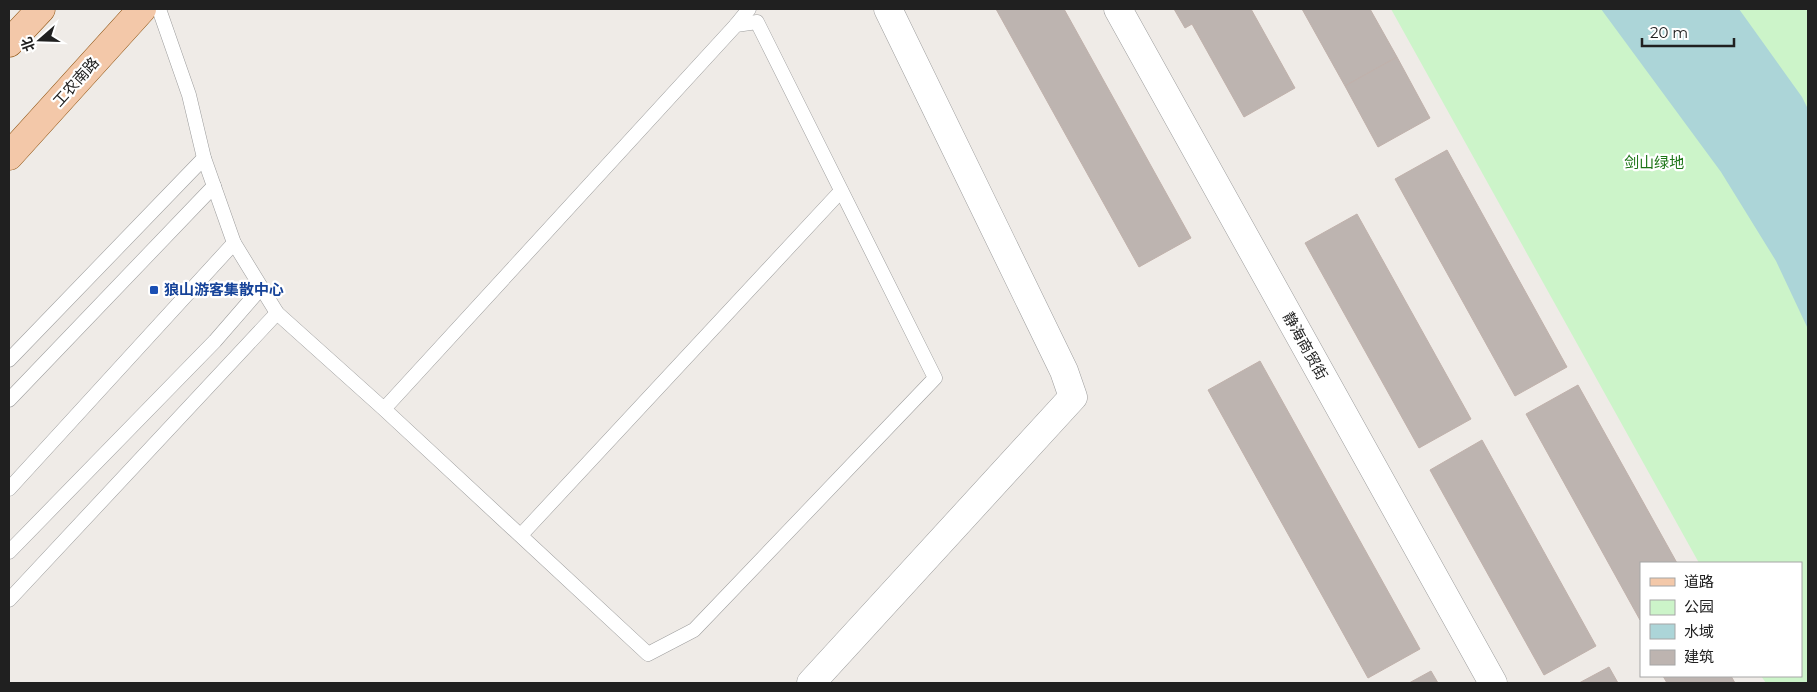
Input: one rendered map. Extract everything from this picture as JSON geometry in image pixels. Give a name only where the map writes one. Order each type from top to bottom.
[{"type":"main road","points":[[9,43],[41,9]]},
{"type":"main road","name":"工农南路","points":[[9,156],[142,9]]},
{"type":"street","points":[[811,683],[1073,397],[1064,371],[888,9]]},
{"type":"street","name":"静海商贸街","points":[[1118,9],[1493,683]]},
{"type":"lane","points":[[159,9],[189,96],[204,158],[234,243],[277,313],[384,409],[648,654],[694,630],[935,378],[757,22],[736,24]]},
{"type":"lane","points":[[384,409],[749,9]]},
{"type":"lane","points":[[9,360],[204,158]]},
{"type":"lane","points":[[9,400],[214,186]]},
{"type":"lane","points":[[521,535],[841,191]]},
{"type":"lane","points":[[9,488],[234,243]]},
{"type":"lane","points":[[9,552],[215,341],[260,288]]},
{"type":"lane","points":[[9,600],[277,313]]},
{"type":"green space","name":"剑山绿地","points":[[1391,9],[1808,9],[1808,683],[1766,683],[1762,677],[1802,677],[1802,562],[1698,562]]},
{"type":"water","points":[[1601,9],[1739,9],[1802,97],[1808,109],[1808,329],[1776,261],[1721,172]]},
{"type":"building","points":[[996,9],[1064,9],[1191,238],[1139,267]]},
{"type":"building","points":[[1174,9],[1251,9],[1295,88],[1244,117],[1192,24],[1185,28]]},
{"type":"building","points":[[1302,9],[1370,9],[1397,57],[1345,86]]},
{"type":"building","points":[[1397,57],[1430,118],[1378,147],[1345,86]]},
{"type":"building","points":[[1447,150],[1567,367],[1515,396],[1395,179]]},
{"type":"building","points":[[1357,214],[1471,419],[1419,448],[1305,243]]},
{"type":"building","points":[[1260,361],[1420,649],[1368,678],[1208,390]]},
{"type":"building","points":[[1578,385],[1676,562],[1640,562],[1640,620],[1526,414]]},
{"type":"building","points":[[1482,440],[1596,646],[1544,675],[1430,470]]},
{"type":"building","points":[[1609,667],[1618,683],[1579,683]]},
{"type":"building","points":[[1431,671],[1438,683],[1409,683]]},
{"type":"building","points":[[1664,677],[1732,677],[1735,683],[1667,683]]},
{"type":"place","name":"狼山游客集散中心","points":[[154,290]]}]
